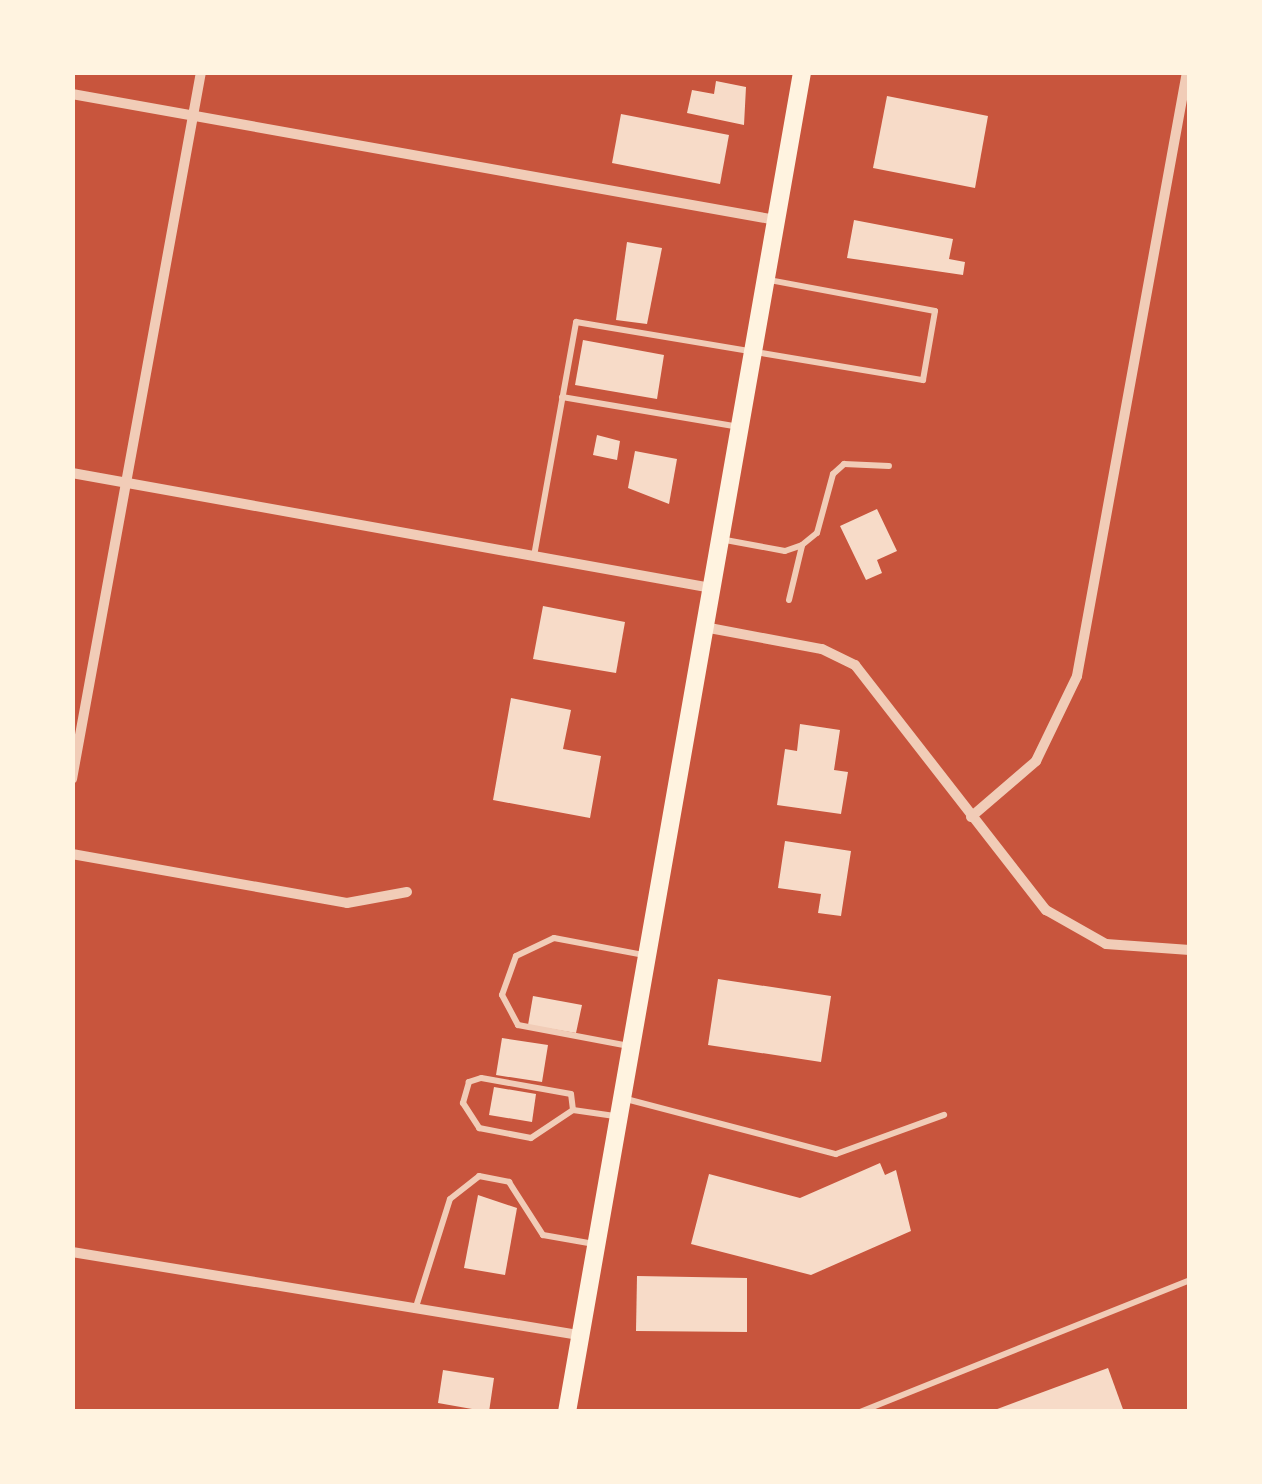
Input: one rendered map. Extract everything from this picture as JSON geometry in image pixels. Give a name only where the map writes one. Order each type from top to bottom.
[{"type":"main road","points":[[567,1412],[802,72]]},
{"type":"street","points":[[72,778],[200,72]]},
{"type":"street","points":[[971,817],[1036,761],[1077,676],[1186,72]]},
{"type":"street","points":[[72,94],[776,220]]},
{"type":"street","points":[[72,473],[712,588]]},
{"type":"street","points":[[704,627],[822,649],[854,666],[897,708],[1019,883],[1078,932],[1140,951],[1190,950]]},
{"type":"street","points":[[72,854],[347,903],[407,892]]},
{"type":"street","points":[[72,1252],[415,1312],[580,1335]]},
{"type":"lane","points":[[534,557],[576,322],[753,348],[923,380],[935,311],[765,279]]},
{"type":"lane","points":[[562,398],[739,426]]},
{"type":"lane","points":[[719,538],[785,551],[802,544],[817,532],[833,474],[844,464],[889,466]]},
{"type":"lane","points":[[789,600],[802,544]]},
{"type":"lane","points":[[629,1046],[518,1025],[502,995],[516,956],[554,938],[645,955]]},
{"type":"lane","points":[[573,1110],[570,1094],[481,1078],[469,1082],[463,1103],[480,1128],[546,1136],[573,1110],[618,1107],[836,1154],[944,1115]]},
{"type":"lane","points":[[415,1312],[462,1183],[509,1182],[524,1196],[544,1235],[595,1244]]},
{"type":"lane","points":[[860,1412],[1190,1280]]},
{"type":"building","points":[[716,81],[746,87],[744,125],[687,113],[692,90],[714,94]]},
{"type":"building","points":[[887,96],[988,116],[975,188],[873,168]]},
{"type":"building","points":[[621,114],[729,135],[720,184],[612,163]]},
{"type":"building","points":[[854,220],[953,239],[949,259],[965,262],[963,275],[847,258]]},
{"type":"building","points":[[627,242],[662,248],[647,324],[616,320]]},
{"type":"building","points":[[583,340],[664,355],[657,399],[575,385]]},
{"type":"building","points":[[597,435],[620,441],[617,460],[593,455]]},
{"type":"building","points":[[635,451],[677,459],[669,504],[628,488]]},
{"type":"building","points":[[877,509],[897,551],[877,560],[882,573],[866,580],[840,526]]},
{"type":"building","points":[[543,606],[625,622],[616,673],[533,659]]},
{"type":"building","points":[[511,698],[571,710],[563,749],[601,756],[590,818],[493,800]]},
{"type":"building","points":[[800,724],[840,730],[834,770],[848,772],[841,814],[777,805],[785,749],[797,751]]},
{"type":"building","points":[[785,841],[851,851],[841,916],[818,913],[821,894],[778,888]]},
{"type":"building","points":[[718,979],[831,996],[821,1062],[708,1045]]},
{"type":"building","points":[[533,996],[582,1005],[576,1033],[528,1025]]},
{"type":"building","points":[[502,1038],[548,1045],[542,1082],[496,1075]]},
{"type":"building","points":[[494,1087],[536,1094],[532,1122],[489,1115]]},
{"type":"building","points":[[880,1163],[885,1175],[896,1170],[911,1231],[811,1275],[691,1244],[709,1174],[800,1198]]},
{"type":"building","points":[[478,1195],[517,1208],[505,1275],[464,1268]]},
{"type":"building","points":[[637,1276],[747,1278],[747,1332],[636,1331]]},
{"type":"building","points":[[1108,1368],[1124,1412],[992,1412],[992,1411]]},
{"type":"building","points":[[443,1370],[494,1378],[489,1412],[438,1403]]}]
